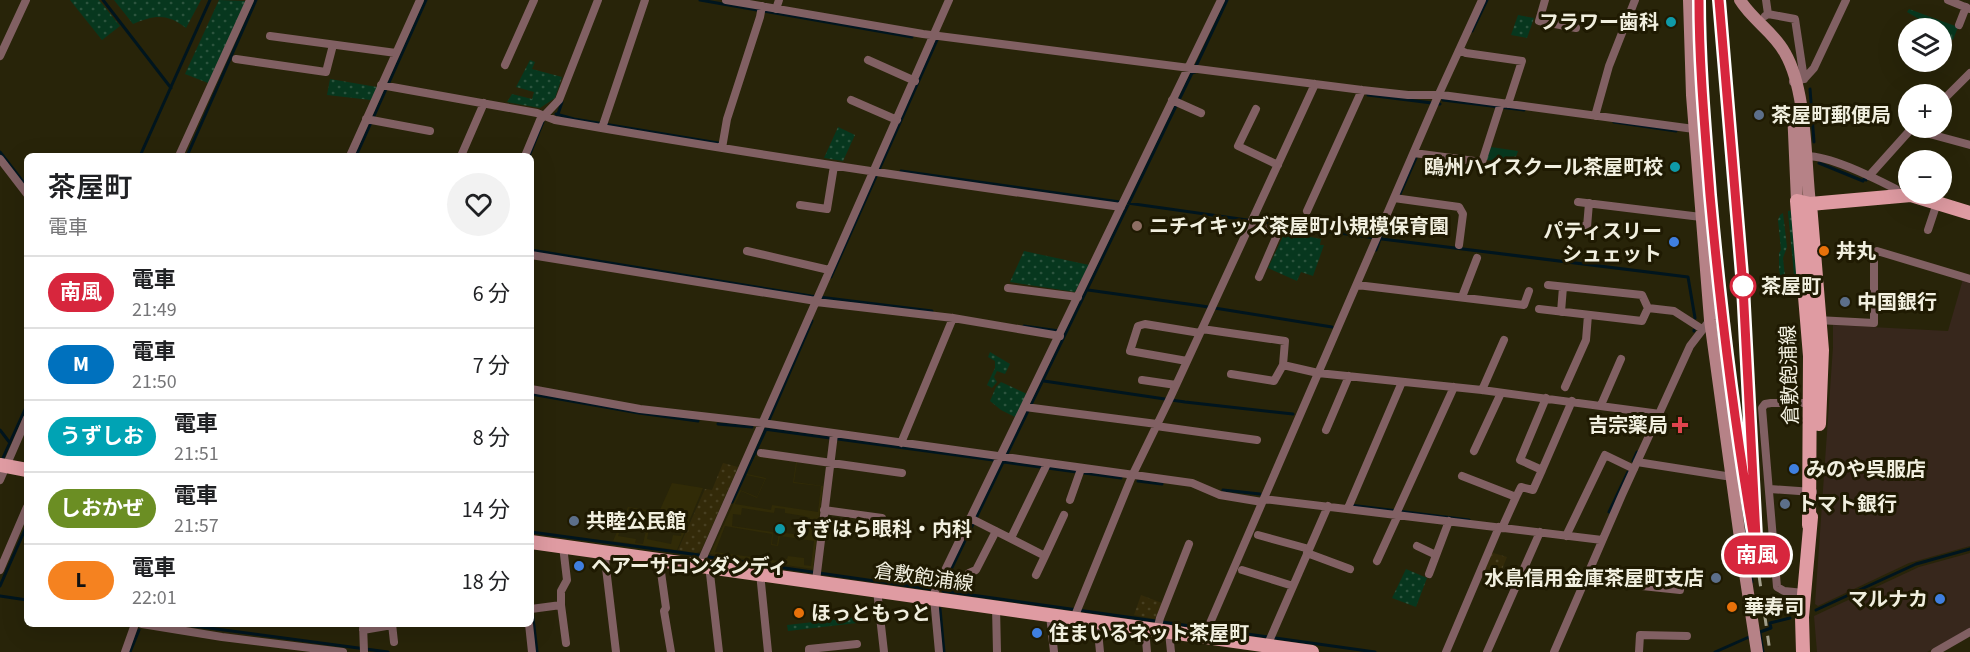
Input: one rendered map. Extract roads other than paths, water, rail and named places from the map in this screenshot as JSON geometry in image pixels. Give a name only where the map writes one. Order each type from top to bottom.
[{"type":"main road","points":[[1803,203],[1897,196]]},
{"type":"main road","name":"倉敷飽浦線","points":[[1803,203],[1812,237],[1815,403],[1810,428],[1812,492]]},
{"type":"main road","name":"倉敷飽浦線","points":[[1803,203],[1805,208],[1802,222],[1805,257],[1802,273],[1804,291],[1822,350],[1815,358],[1812,492],[1804,592],[1803,652]]},
{"type":"main road","points":[[1940,204],[1970,213]]},
{"type":"main road","points":[[1804,291],[1809,286],[1810,280],[1809,256],[1812,237]]},
{"type":"main road","points":[[3,466],[24,470]]},
{"type":"main road","name":"倉敷飽浦線","points":[[534,542],[760,573],[816,575],[877,590],[1050,615],[1076,612],[1097,621],[1207,631],[1239,647],[1270,640],[1310,652]]},
{"type":"street","points":[[0,56],[26,0]]},
{"type":"street","points":[[180,153],[250,0]]},
{"type":"street","points":[[352,153],[385,86],[396,53],[420,0]]},
{"type":"street","points":[[505,65],[534,0]]},
{"type":"street","points":[[526,153],[540,120],[560,100],[598,0]]},
{"type":"street","points":[[603,125],[645,0]]},
{"type":"street","points":[[726,0],[750,2],[762,9],[778,4],[932,35],[1436,102]]},
{"type":"street","points":[[719,652],[704,565],[762,423],[818,300],[829,270],[876,173],[932,35],[949,0]]},
{"type":"street","points":[[939,652],[935,591],[974,520],[1029,407],[1078,297],[1193,68],[1221,0]]},
{"type":"street","points":[[1207,631],[1482,0]]},
{"type":"street","points":[[1545,0],[1539,21],[1576,28]]},
{"type":"street","points":[[1595,116],[1609,66],[1635,0]]},
{"type":"street","points":[[1689,0],[1706,325],[1732,477],[1757,652]]},
{"type":"street","points":[[1740,0],[1763,19],[1781,45],[1796,78],[1805,156],[1803,203]]},
{"type":"street","points":[[1763,19],[1766,0]]},
{"type":"street","points":[[1796,78],[1814,68],[1846,0]]},
{"type":"street","points":[[1948,0],[1968,8],[1959,25]]},
{"type":"street","points":[[722,145],[727,119],[762,9]]},
{"type":"street","points":[[1763,19],[1795,19],[1803,203]]},
{"type":"street","points":[[270,36],[396,53]]},
{"type":"street","points":[[236,59],[326,72],[333,45]]},
{"type":"street","points":[[1414,153],[1482,162],[1522,61],[1461,51]]},
{"type":"street","points":[[868,60],[915,81]]},
{"type":"street","points":[[1952,91],[1970,73]]},
{"type":"street","points":[[385,86],[484,103],[555,120],[603,125],[876,173],[1123,204]]},
{"type":"street","points":[[1076,612],[1132,476],[1314,87]]},
{"type":"street","points":[[1306,211],[1361,92]]},
{"type":"street","points":[[1436,102],[1442,95],[1694,129]]},
{"type":"street","points":[[851,100],[897,120]]},
{"type":"street","points":[[1176,102],[1201,113]]},
{"type":"street","points":[[462,153],[484,103]]},
{"type":"street","points":[[1256,109],[1238,146],[1278,165]]},
{"type":"street","points":[[369,120],[430,131]]},
{"type":"street","points":[[1869,176],[1902,138]]},
{"type":"street","points":[[1946,138],[1970,145]]},
{"type":"street","points":[[1805,156],[1818,156],[1869,176],[1896,189],[1897,196]]},
{"type":"street","points":[[0,159],[24,190]]},
{"type":"street","points":[[800,205],[827,209],[834,166]]},
{"type":"street","points":[[1394,198],[1459,207],[1463,214],[1460,245]]},
{"type":"street","points":[[1578,202],[1701,217]]},
{"type":"street","points":[[1567,224],[1587,227],[1589,203]]},
{"type":"street","points":[[1928,230],[1937,204]]},
{"type":"street","points":[[1251,222],[1276,230],[1278,233],[1259,277]]},
{"type":"street","points":[[747,251],[829,270]]},
{"type":"street","points":[[1813,320],[1874,323],[1874,253],[1876,251],[1970,279]]},
{"type":"street","points":[[534,255],[818,300],[1062,332]]},
{"type":"street","points":[[1462,297],[1478,258]]},
{"type":"street","points":[[1357,285],[1524,305],[1529,291]]},
{"type":"street","points":[[1539,309],[1642,321],[1648,308],[1642,295],[1548,285]]},
{"type":"street","points":[[1561,312],[1563,287]]},
{"type":"street","points":[[1008,288],[1078,297]]},
{"type":"street","points":[[1648,308],[1674,311],[1706,325]]},
{"type":"street","points":[[1565,387],[1586,340],[1588,315]]},
{"type":"street","points":[[901,443],[953,318]]},
{"type":"street","points":[[1187,361],[1130,351],[1138,326],[1145,324],[1285,341],[1283,365],[1274,381],[1232,374]]},
{"type":"street","points":[[1554,652],[1636,465],[1656,413],[1690,346],[1706,325]]},
{"type":"street","points":[[1482,390],[1504,340]]},
{"type":"street","points":[[1601,405],[1621,359]]},
{"type":"street","points":[[1283,365],[1318,373],[1482,390],[1656,413]]},
{"type":"street","points":[[1326,430],[1349,376]]},
{"type":"street","points":[[1142,381],[1176,385]]},
{"type":"street","points":[[1349,506],[1402,382]]},
{"type":"street","points":[[1377,561],[1454,387]]},
{"type":"street","points":[[534,390],[640,409],[762,423],[834,437],[901,443],[1004,457],[1080,472],[1192,483],[1220,495],[1349,506],[1602,540]]},
{"type":"street","points":[[1474,451],[1501,393]]},
{"type":"street","points":[[1542,470],[1520,459],[1546,398]]},
{"type":"street","points":[[1446,652],[1521,487],[1533,490],[1572,401]]},
{"type":"street","points":[[1804,592],[1784,591],[1778,587],[1770,518],[1770,489],[1762,408],[1771,403],[1815,403]]},
{"type":"street","points":[[1029,407],[1257,440]]},
{"type":"street","points":[[0,480],[3,466],[24,424]]},
{"type":"street","points":[[816,575],[834,437]]},
{"type":"street","points":[[761,453],[902,473]]},
{"type":"street","points":[[1566,536],[1605,455],[1636,465],[1732,477]]},
{"type":"street","points":[[1011,538],[1046,467]]},
{"type":"street","points":[[1070,500],[1080,472]]},
{"type":"street","points":[[1462,476],[1516,497]]},
{"type":"street","points":[[1770,489],[1812,492]]},
{"type":"street","points":[[1270,640],[1328,506]]},
{"type":"street","points":[[824,510],[882,518]]},
{"type":"street","points":[[0,570],[24,514]]},
{"type":"street","points":[[1036,575],[1064,514]]},
{"type":"street","points":[[974,520],[1045,556]]},
{"type":"street","points":[[1429,574],[1449,521]]},
{"type":"street","points":[[975,573],[996,531]]},
{"type":"street","points":[[1487,652],[1540,532]]},
{"type":"street","points":[[1258,535],[1308,551],[1350,569]]},
{"type":"street","points":[[1147,652],[1189,544]]},
{"type":"street","points":[[562,546],[567,580],[561,591],[561,605],[567,644]]},
{"type":"street","points":[[1417,546],[1436,555]]},
{"type":"street","points":[[604,551],[616,652]]},
{"type":"street","points":[[659,558],[671,652]]},
{"type":"street","points":[[1242,570],[1293,586]]},
{"type":"street","points":[[760,573],[768,652]]},
{"type":"street","points":[[1585,580],[1680,590]]},
{"type":"street","points":[[877,590],[884,652]]},
{"type":"street","points":[[534,609],[561,605]]},
{"type":"street","points":[[996,607],[997,652]]},
{"type":"street","points":[[1050,615],[1054,652]]},
{"type":"street","points":[[1097,621],[1100,652]]},
{"type":"street","points":[[124,652],[134,627]]},
{"type":"street","points":[[160,627],[343,652]]},
{"type":"street","points":[[363,627],[365,650]]},
{"type":"street","points":[[392,627],[394,642]]},
{"type":"street","points":[[529,627],[531,652]]},
{"type":"street","points":[[1158,627],[1171,652]]},
{"type":"street","points":[[1935,652],[1970,632]]},
{"type":"street","points":[[1639,652],[1640,634],[1687,636]]},
{"type":"street","points":[[809,652],[809,650],[857,644]]},
{"type":"waterway","points":[[103,0],[171,88]]},
{"type":"waterway","points":[[141,153],[210,0]]},
{"type":"waterway","points":[[188,153],[256,0]]},
{"type":"waterway","points":[[357,153],[426,0]]},
{"type":"waterway","points":[[700,0],[912,37]]},
{"type":"waterway","points":[[1196,66],[1227,0]]},
{"type":"waterway","points":[[1472,31],[1487,0]]},
{"type":"waterway","points":[[831,277],[937,40]]},
{"type":"waterway","points":[[942,588],[1192,73],[1195,72]]},
{"type":"waterway","points":[[1810,89],[1814,142]]},
{"type":"waterway","points":[[1368,95],[1440,104]]},
{"type":"waterway","points":[[1443,100],[1524,110]]},
{"type":"waterway","points":[[558,114],[562,102]]},
{"type":"waterway","points":[[556,114],[718,143]]},
{"type":"waterway","points":[[530,153],[543,122]]},
{"type":"waterway","points":[[1614,122],[1676,131]]},
{"type":"waterway","points":[[0,152],[24,183]]},
{"type":"waterway","points":[[1400,194],[1416,158]]},
{"type":"waterway","points":[[1819,163],[1863,181],[1866,180]]},
{"type":"waterway","points":[[901,171],[1382,239],[1688,277],[1695,318]]},
{"type":"waterway","points":[[1376,250],[1383,231]]},
{"type":"waterway","points":[[534,250],[811,296],[932,311]]},
{"type":"waterway","points":[[1088,290],[1332,327]]},
{"type":"waterway","points":[[769,420],[812,321]]},
{"type":"waterway","points":[[1024,326],[1059,331]]},
{"type":"waterway","points":[[1044,381],[1185,402],[1293,414]]},
{"type":"waterway","points":[[534,395],[698,421]]},
{"type":"waterway","points":[[2,460],[24,412]]},
{"type":"waterway","points":[[718,424],[752,427]]},
{"type":"waterway","points":[[764,429],[993,460]]},
{"type":"waterway","points":[[732,502],[766,429]]},
{"type":"waterway","points":[[0,430],[10,443]]},
{"type":"waterway","points":[[1732,434],[1745,513],[1752,582]]},
{"type":"waterway","points":[[1633,461],[1637,452]]},
{"type":"waterway","points":[[1004,462],[1121,478]]},
{"type":"waterway","points":[[1609,512],[1628,472]]},
{"type":"waterway","points":[[1138,481],[1162,484]]},
{"type":"waterway","points":[[1223,490],[1260,494]]},
{"type":"waterway","points":[[1350,505],[1469,520]]},
{"type":"waterway","points":[[0,586],[24,532]]},
{"type":"waterway","points":[[534,532],[699,555]]},
{"type":"waterway","points":[[1816,610],[1916,564],[1970,549]]},
{"type":"waterway","points":[[709,557],[930,589]]},
{"type":"waterway","points":[[943,591],[1375,652]]},
{"type":"waterway","points":[[0,596],[24,600]]},
{"type":"waterway","points":[[940,609],[944,652]]},
{"type":"waterway","points":[[1760,632],[1771,628],[1770,623],[1790,618]]},
{"type":"waterway","points":[[534,626],[537,652]]},
{"type":"waterway","points":[[201,627],[388,652]]},
{"type":"waterway","points":[[130,652],[139,630]]},
{"type":"waterway","points":[[1760,633],[1763,652]]},
{"type":"waterway","points":[[1715,652],[1749,637]]},
{"type":"railway","points":[[1699,0],[1701,87],[1720,304],[1770,652]]},
{"type":"railway","points":[[1719,0],[1743,287],[1753,485]]},
{"type":"train","name":"南風","points":[[1699,0],[1701,87],[1720,304],[1757,556],[1743,287],[1719,0]]},
{"type":"place","name":"フラワー歯科","points":[[1671,22]]},
{"type":"place","name":"茶屋町郵便局","points":[[1759,115]]},
{"type":"place","name":"鴎州ハイスクール茶屋町校","points":[[1675,167]]},
{"type":"place","name":"ニチイキッズ茶屋町小規模保育園","points":[[1137,226]]},
{"type":"place","name":"パティスリー シュェット","points":[[1674,242]]},
{"type":"place","name":"丼丸","points":[[1824,251]]},
{"type":"place","name":"茶屋町","points":[[1743,286]]},
{"type":"place","name":"中国銀行","points":[[1845,302]]},
{"type":"place","name":"吉宗薬局","points":[[1680,425]]},
{"type":"place","name":"みのや呉服店","points":[[1794,469]]},
{"type":"place","name":"トマト銀行","points":[[1785,504]]},
{"type":"place","name":"共睦公民館","points":[[574,521]]},
{"type":"place","name":"すぎはら眼科・内科","points":[[780,529]]},
{"type":"place","name":"ヘアーサロンダンディ","points":[[579,566]]},
{"type":"place","name":"水島信用金庫茶屋町支店","points":[[1716,578]]},
{"type":"place","name":"マルナカ","points":[[1940,599]]},
{"type":"place","name":"華寿司","points":[[1732,607]]},
{"type":"place","name":"ほっともっと","points":[[799,613]]},
{"type":"place","name":"住まいるネット茶屋町","points":[[1037,633]]}]
